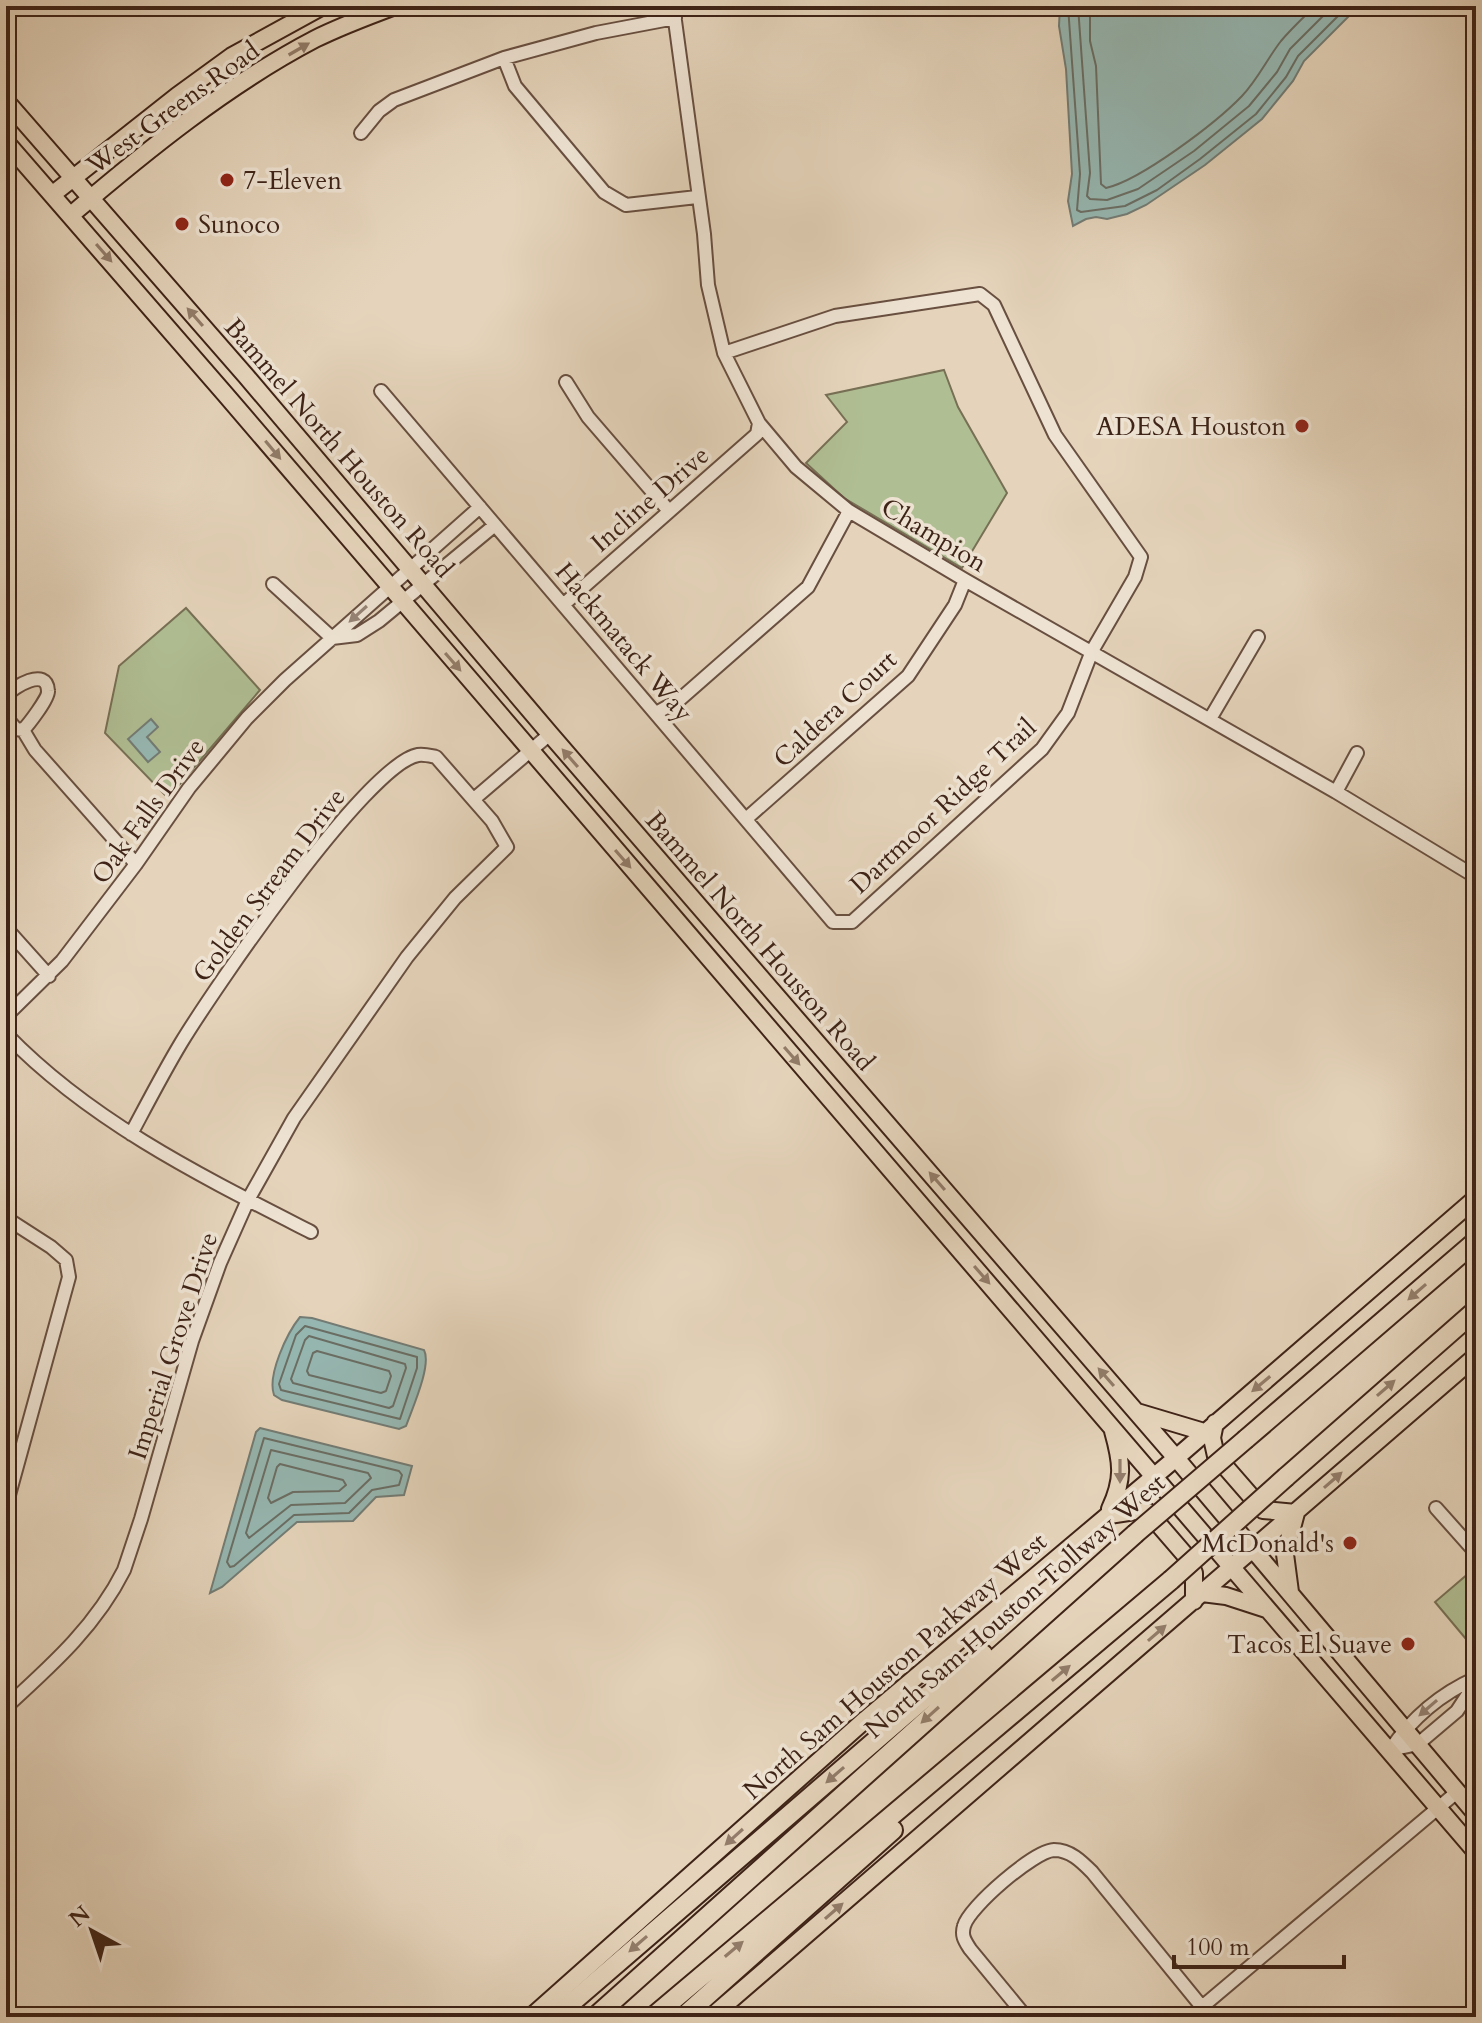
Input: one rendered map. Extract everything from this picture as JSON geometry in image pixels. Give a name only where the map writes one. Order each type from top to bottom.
[{"type":"highway","name":"North Sam Houston Tollway West","points":[[595,2017],[1093,1570],[1476,1241]]},
{"type":"highway","points":[[653,2017],[1171,1580],[1476,1310]]},
{"type":"highway","points":[[555,2017],[927,1696],[1093,1570]]},
{"type":"highway","points":[[683,2017],[970,1760],[1025,1703]]},
{"type":"main road","name":"West Greens Road","points":[[53,194],[232,56],[323,6]]},
{"type":"main road","name":"West Greens Road","points":[[71,215],[193,117],[245,81],[315,39],[395,6]]},
{"type":"main road","points":[[232,56],[245,81]]},
{"type":"main road","name":"Bammel North Houston Road","points":[[6,101],[1176,1458],[1476,1814]]},
{"type":"main road","name":"Bammel North Houston Road","points":[[8,150],[53,194],[1476,1852]]},
{"type":"main road","points":[[225,394],[246,376]]},
{"type":"main road","points":[[746,1002],[768,986]]},
{"type":"main road","points":[[895,1174],[915,1156]]},
{"type":"main road","name":"North Sam Houston Parkway West","points":[[531,2017],[866,1719],[1176,1458],[1476,1198]]},
{"type":"main road","points":[[711,2017],[1476,1356]]},
{"type":"main road","points":[[1135,1411],[1210,1427],[1216,1456],[1263,1510],[1296,1513]]},
{"type":"main road","points":[[1108,1515],[1122,1475],[1112,1426]]},
{"type":"main road","points":[[1108,1515],[1148,1512],[1186,1556],[1194,1573],[1198,1597]]},
{"type":"main road","points":[[1290,1593],[1285,1554],[1296,1513]]},
{"type":"main road","points":[[1198,1597],[1226,1596],[1270,1610]]},
{"type":"street","points":[[361,133],[379,111],[394,100],[504,58],[674,12]]},
{"type":"street","name":"Champion","points":[[674,12],[708,285],[724,353],[759,423],[796,467],[849,511],[1336,792],[1476,877]]},
{"type":"street","points":[[504,58],[515,86],[604,192],[626,205],[697,197]]},
{"type":"street","name":"Dartmoor Ridge Trail","points":[[724,353],[835,316],[980,294],[994,305],[1055,435],[1141,557],[1135,577],[1092,651],[1068,713],[1042,749],[852,922],[833,922]]},
{"type":"street","points":[[566,382],[588,417],[669,511]]},
{"type":"street","name":"Hackmatack Way","points":[[381,391],[833,922]]},
{"type":"street","name":"Incline Drive","points":[[563,605],[757,434],[759,423]]},
{"type":"street","name":"Oak Falls Drive","points":[[6,1016],[49,976],[218,751],[285,680],[480,507]]},
{"type":"street","points":[[656,713],[678,701],[808,587],[849,511]]},
{"type":"street","name":"Oak Falls Drive","points":[[332,638],[357,635],[402,603],[495,525]]},
{"type":"street","name":"Caldera Court","points":[[746,819],[908,676],[955,605],[965,580]]},
{"type":"street","points":[[273,584],[332,638]]},
{"type":"street","points":[[1210,719],[1258,637]]},
{"type":"street","points":[[6,696],[24,682],[34,679],[47,686],[49,692],[46,699],[23,730]]},
{"type":"street","points":[[6,717],[16,729],[23,730]]},
{"type":"street","points":[[23,730],[35,750],[136,864]]},
{"type":"street","points":[[474,799],[550,734]]},
{"type":"street","points":[[1336,792],[1357,753]]},
{"type":"street","name":"Golden Stream Drive","points":[[131,1134],[197,1018],[290,888],[355,803],[401,764],[419,755],[436,757],[474,799],[507,847]]},
{"type":"street","name":"Imperial Grove Drive","points":[[6,1707],[82,1634],[108,1600],[124,1570],[192,1341],[220,1263],[248,1200],[294,1118],[407,957],[455,898],[507,847]]},
{"type":"street","points":[[6,928],[49,976]]},
{"type":"street","points":[[6,1034],[65,1089],[131,1134],[311,1232]]},
{"type":"street","points":[[6,1218],[66,1260],[69,1277],[6,1506]]},
{"type":"street","points":[[1436,1508],[1476,1553]]},
{"type":"street","points":[[1390,1750],[1405,1728],[1448,1691],[1476,1680]]},
{"type":"street","points":[[1390,1750],[1418,1744],[1457,1711],[1476,1680]]},
{"type":"street","points":[[1190,2017],[1457,1792]]},
{"type":"street","points":[[1026,2017],[970,1949],[963,1938],[964,1925],[973,1909],[1037,1855],[1059,1850],[1076,1857],[1092,1872],[1202,2007]]},
{"type":"green space","points":[[944,370],[958,407],[1007,493],[962,568],[844,498],[806,463],[847,422],[826,395]]},
{"type":"green space","points":[[186,608],[260,690],[168,798],[105,733],[119,666]]},
{"type":"green space","points":[[1476,1567],[1476,1651],[1435,1602]]},
{"type":"water","points":[[1060,6],[1359,6],[1304,61],[1293,81],[1262,119],[1205,165],[1146,205],[1127,214],[1107,219],[1086,219],[1073,226],[1068,201],[1072,174],[1066,69],[1059,26]]},
{"type":"water","points":[[151,719],[158,727],[147,737],[160,752],[148,762],[128,739]]},
{"type":"water","points":[[300,1317],[424,1350],[423,1376],[406,1426],[399,1429],[282,1400],[274,1395],[276,1366],[284,1343]]},
{"type":"water","points":[[260,1428],[412,1466],[404,1495],[376,1497],[353,1521],[297,1522],[222,1587],[210,1593],[256,1432]]},
{"type":"place","name":"7-Eleven","points":[[227,180]]},
{"type":"place","name":"Sunoco","points":[[182,224]]},
{"type":"place","name":"ADESA Houston","points":[[1302,426]]},
{"type":"place","name":"McDonald's","points":[[1350,1543]]},
{"type":"place","name":"Tacos El Suave","points":[[1408,1644]]}]
